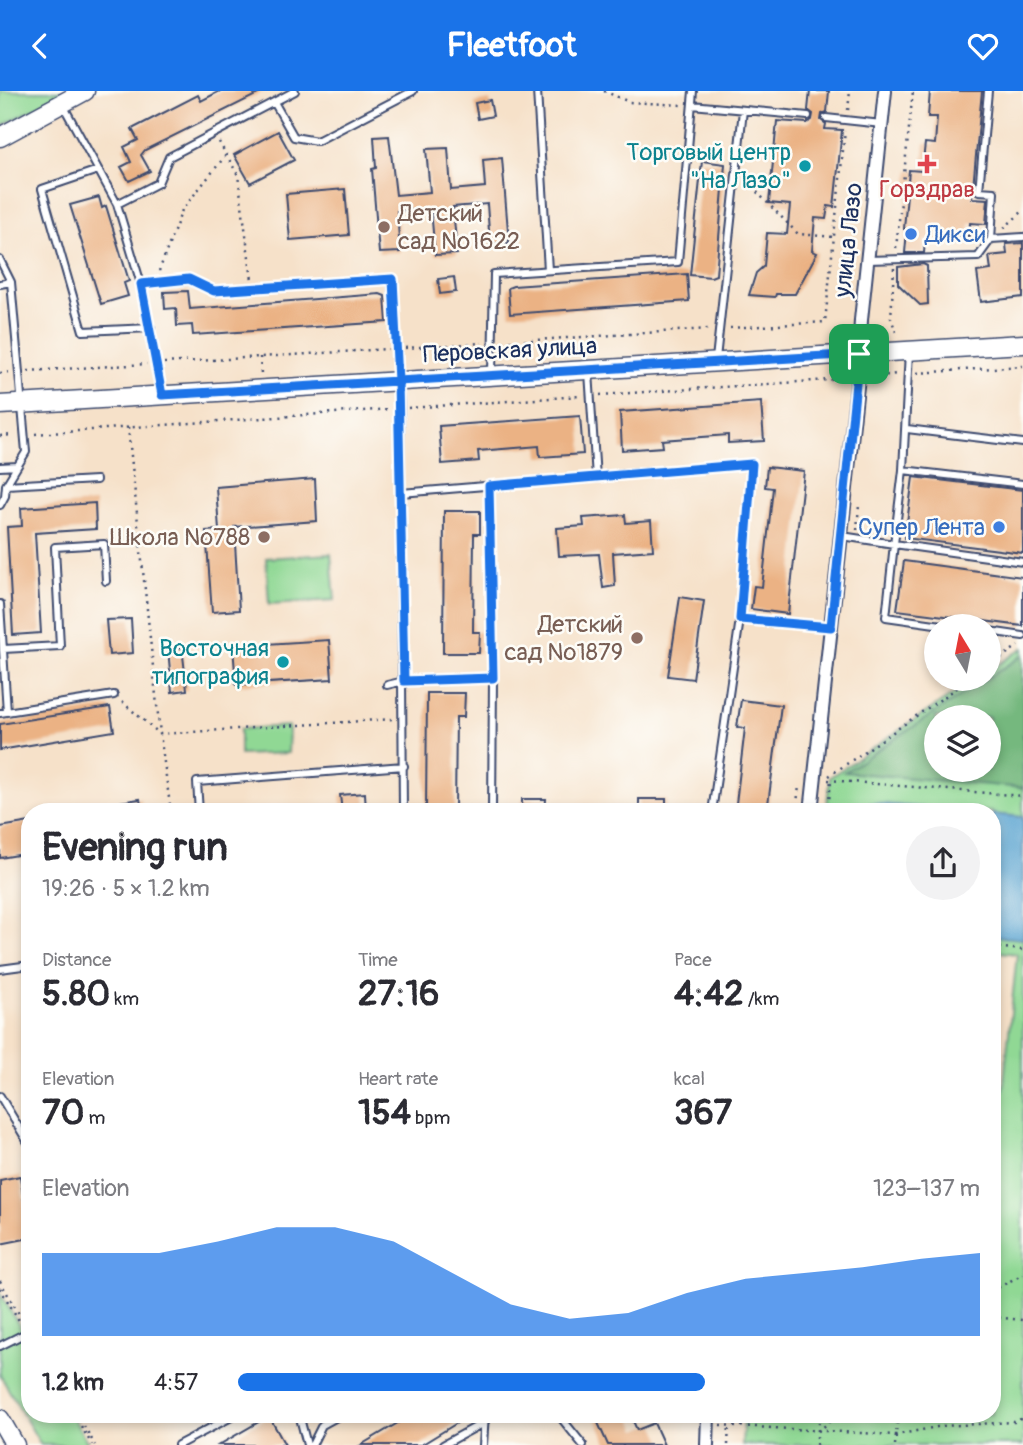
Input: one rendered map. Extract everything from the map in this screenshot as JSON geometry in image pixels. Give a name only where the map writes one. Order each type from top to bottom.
[{"type":"main road","points":[[0,137],[85,91]]},
{"type":"main road","name":"Перовская улица","points":[[0,405],[1023,344]]},
{"type":"main road","points":[[0,1419],[15,1445]]},
{"type":"street","name":"улица Лазо","points":[[812,803],[885,91]]},
{"type":"street","points":[[706,1445],[708,1423]]},
{"type":"lane","points":[[117,204],[158,183],[169,157],[295,91]]},
{"type":"lane","points":[[274,102],[295,137],[317,141],[413,91]]},
{"type":"lane","points":[[537,91],[548,270]]},
{"type":"lane","points":[[492,376],[494,274],[678,262],[693,91]]},
{"type":"lane","points":[[867,260],[978,257],[991,239],[993,192],[979,191],[988,91]]},
{"type":"lane","points":[[62,104],[117,204],[141,284],[162,395]]},
{"type":"lane","points":[[692,105],[808,116]]},
{"type":"lane","points":[[716,363],[743,110]]},
{"type":"lane","points":[[826,118],[882,124]]},
{"type":"lane","points":[[98,170],[42,189],[83,331],[150,328]]},
{"type":"lane","points":[[991,239],[1023,237]]},
{"type":"lane","points":[[0,260],[11,282],[26,452],[6,485],[5,496],[0,505]]},
{"type":"lane","points":[[141,284],[189,279],[214,291],[393,279],[400,408],[403,803]]},
{"type":"lane","points":[[0,284],[11,282]]},
{"type":"lane","points":[[909,351],[907,429],[886,617],[924,622]]},
{"type":"lane","points":[[589,370],[596,478]]},
{"type":"lane","points":[[907,429],[1023,443]]},
{"type":"lane","points":[[401,493],[752,464],[740,619],[713,803]]},
{"type":"lane","points":[[0,467],[18,466]]},
{"type":"lane","points":[[903,470],[1023,484]]},
{"type":"lane","points":[[6,485],[96,480]]},
{"type":"lane","points":[[489,486],[493,678],[492,803]]},
{"type":"lane","points":[[840,536],[1023,562]]},
{"type":"lane","points":[[3,649],[60,646],[55,547],[104,544],[106,581]]},
{"type":"lane","points":[[0,604],[4,713],[114,695]]},
{"type":"lane","points":[[740,619],[831,627]]},
{"type":"lane","points":[[1001,633],[1023,636]]},
{"type":"lane","points":[[387,685],[404,681],[493,678]]},
{"type":"lane","points":[[198,803],[197,782],[404,766]]},
{"type":"lane","points":[[0,969],[21,966]]},
{"type":"lane","points":[[0,1097],[21,1131]]},
{"type":"lane","points":[[0,1346],[21,1336]]},
{"type":"lane","points":[[178,1445],[220,1423]]},
{"type":"lane","points":[[302,1423],[309,1445]]},
{"type":"lane","points":[[309,1445],[326,1423]]},
{"type":"lane","points":[[443,1445],[477,1423]]},
{"type":"lane","points":[[483,1445],[485,1423]]},
{"type":"lane","points":[[565,1423],[583,1445]]},
{"type":"path","points":[[604,91],[629,102],[692,105]]},
{"type":"path","points":[[0,373],[825,322],[850,91]]},
{"type":"path","points":[[896,332],[891,318],[894,261],[913,91]]},
{"type":"path","points":[[214,133],[238,175],[253,288]]},
{"type":"path","points":[[155,282],[181,210],[226,155]]},
{"type":"path","points":[[736,172],[798,234],[834,237]]},
{"type":"path","points":[[991,239],[1023,211]]},
{"type":"path","points":[[872,376],[1023,366]]},
{"type":"path","points":[[0,436],[844,378]]},
{"type":"path","points":[[128,427],[170,803]]},
{"type":"path","points":[[1001,658],[1023,643]]},
{"type":"path","points":[[824,779],[952,691]]},
{"type":"path","points":[[114,695],[160,734],[404,719]]},
{"type":"path","points":[[829,803],[831,780],[1023,796]]},
{"type":"path","points":[[1001,948],[1023,950]]},
{"type":"path","points":[[1001,1286],[1023,1274]]},
{"type":"path","points":[[0,1281],[21,1319]]},
{"type":"path","points":[[0,1288],[21,1321]]},
{"type":"path","points":[[1001,1317],[1023,1320]]},
{"type":"path","points":[[1001,1423],[1023,1418]]},
{"type":"path","points":[[82,1423],[94,1445]]},
{"type":"path","points":[[82,1423],[94,1445]]},
{"type":"path","points":[[722,1423],[895,1435],[942,1426],[996,1423]]},
{"type":"path","points":[[816,1445],[819,1423]]},
{"type":"path","points":[[818,1431],[828,1423]]},
{"type":"path","points":[[895,1445],[897,1423]]},
{"type":"path","points":[[728,1445],[729,1425]]},
{"type":"green space","points":[[0,91],[67,91],[0,127]]},
{"type":"green space","points":[[331,554],[335,600],[269,604],[266,558]]},
{"type":"green space","points":[[1023,648],[1023,1445],[742,1445],[743,1423],[1001,1423],[1001,1090],[1017,954],[1001,952],[1001,803],[827,803],[830,777],[924,714],[924,782],[1001,782],[1001,705],[937,705],[958,691],[1001,691],[1001,663]]},
{"type":"green space","points":[[1023,655],[1023,788],[956,782],[1001,782],[1001,705],[947,705],[968,691],[1001,691],[1001,669]]},
{"type":"green space","points":[[924,720],[924,779],[844,772]]},
{"type":"green space","points":[[289,726],[288,753],[240,755],[240,729]]},
{"type":"green space","points":[[0,1293],[21,1329],[21,1411],[0,1375]]},
{"type":"green space","points":[[28,1423],[76,1423],[89,1445],[41,1445]]},
{"type":"water","points":[[1001,815],[1023,817],[1023,939],[1001,937]]},
{"type":"building","points":[[220,91],[264,91],[145,150],[141,155],[150,171],[129,181],[121,167],[131,162],[124,147],[138,140],[132,129],[198,95],[201,101]]},
{"type":"building","name":"Торговый центр \"На Лазо\"","points":[[810,91],[829,91],[827,112],[822,114],[821,120],[826,124],[825,129],[842,130],[834,207],[828,206],[826,219],[815,218],[812,251],[817,253],[795,294],[776,294],[775,297],[749,295],[756,273],[764,266],[767,233],[787,234],[790,205],[769,203],[777,121],[807,123],[812,120],[813,114],[808,110]]},
{"type":"building","points":[[930,91],[982,91],[972,198],[988,199],[986,224],[970,223],[969,236],[957,235],[956,242],[925,240],[924,253],[905,253],[907,230],[904,229],[909,170],[922,171],[925,143],[935,144],[937,117],[928,117]]},
{"type":"building","points":[[490,100],[493,116],[478,119],[475,103]]},
{"type":"building","points":[[278,131],[294,160],[250,183],[234,155]]},
{"type":"building","points":[[389,136],[396,195],[430,192],[426,149],[448,148],[451,190],[485,187],[483,160],[502,158],[509,243],[490,244],[487,204],[453,207],[457,254],[435,255],[431,209],[397,211],[400,252],[379,253],[372,169],[376,168],[374,137]]},
{"type":"building","points":[[702,161],[725,164],[716,275],[711,277],[690,275]]},
{"type":"building","points":[[345,189],[349,235],[290,240],[286,194]]},
{"type":"building","points":[[99,197],[102,208],[106,206],[129,281],[124,283],[128,296],[101,304],[70,205]]},
{"type":"building","points":[[1023,243],[1023,297],[981,302],[977,272],[991,270],[989,256],[1007,254],[1006,244]]},
{"type":"building","points":[[923,264],[927,266],[928,304],[920,305],[898,284],[898,267]]},
{"type":"building","points":[[687,274],[689,301],[510,314],[508,288],[513,286]]},
{"type":"building","points":[[454,277],[456,292],[440,294],[438,279]]},
{"type":"building","points":[[188,291],[190,309],[380,294],[385,296],[387,322],[193,335],[192,325],[177,326],[176,308],[165,309],[164,292]]},
{"type":"building","points":[[761,402],[764,441],[728,443],[728,435],[662,440],[663,447],[622,450],[620,412]]},
{"type":"building","points":[[580,416],[583,454],[540,457],[539,446],[478,451],[479,461],[442,464],[439,426]]},
{"type":"building","points":[[767,467],[804,471],[788,614],[751,609],[754,586],[762,587],[773,488],[765,487]]},
{"type":"building","points":[[913,477],[1023,490],[1023,553],[905,538]]},
{"type":"building","points":[[315,479],[317,521],[234,527],[239,610],[212,612],[206,531],[219,530],[216,487]]},
{"type":"building","points":[[95,503],[96,529],[35,533],[41,633],[13,635],[7,527],[22,526],[21,508]]},
{"type":"building","points":[[444,511],[480,511],[480,534],[474,534],[473,632],[480,632],[479,653],[443,653]]},
{"type":"building","points":[[625,515],[626,523],[651,521],[653,550],[613,553],[615,586],[603,588],[599,554],[559,556],[557,528],[584,526],[583,518]]},
{"type":"building","points":[[904,561],[1023,577],[1023,626],[1001,623],[1001,614],[928,614],[897,610]]},
{"type":"building","points":[[680,597],[704,601],[693,679],[668,676]]},
{"type":"building","points":[[131,619],[133,653],[109,655],[106,620]]},
{"type":"building","name":"Восточная типография","points":[[329,640],[332,679],[236,685],[233,646]]},
{"type":"building","points":[[182,647],[187,690],[172,692],[168,649]]},
{"type":"building","points":[[427,693],[465,693],[464,717],[456,717],[455,803],[426,803]]},
{"type":"building","points":[[741,700],[781,705],[768,803],[736,803],[745,728],[737,727]]},
{"type":"building","points":[[110,707],[114,731],[0,750],[0,724]]},
{"type":"building","points":[[365,793],[366,803],[341,803],[340,795]]},
{"type":"building","points":[[140,799],[141,803],[113,803]]},
{"type":"building","points":[[522,799],[546,799],[546,803],[522,803]]},
{"type":"building","points":[[639,799],[666,799],[666,803],[639,803]]},
{"type":"building","points":[[21,824],[21,854],[0,858],[0,827]]},
{"type":"building","points":[[20,1176],[21,1240],[0,1244],[0,1180]]},
{"type":"building","points":[[257,1423],[273,1423],[285,1445],[219,1445]]},
{"type":"building","points":[[398,1423],[457,1423],[421,1445],[361,1445]]},
{"type":"building","points":[[598,1423],[634,1423],[637,1430],[654,1423],[664,1445],[608,1445]]},
{"type":"place","name":"Горздрав","points":[[927,164]]},
{"type":"place","name":"Торговый центр \"На Лазо\"","points":[[805,166]]},
{"type":"place","name":"Детский сад №1622","points":[[384,227]]},
{"type":"place","name":"Дикси","points":[[911,234]]},
{"type":"place","name":"Супер Лента","points":[[999,527]]},
{"type":"place","name":"Школа №788","points":[[264,537]]},
{"type":"place","name":"Детский сад №1879","points":[[637,638]]},
{"type":"place","name":"Восточная типография","points":[[283,662]]},
{"type":"route","points":[[859,354],[398,381],[393,279],[214,291],[189,279],[141,284],[162,395],[398,381],[404,681],[493,678],[489,486],[752,464],[740,619],[831,627],[859,354]]}]
